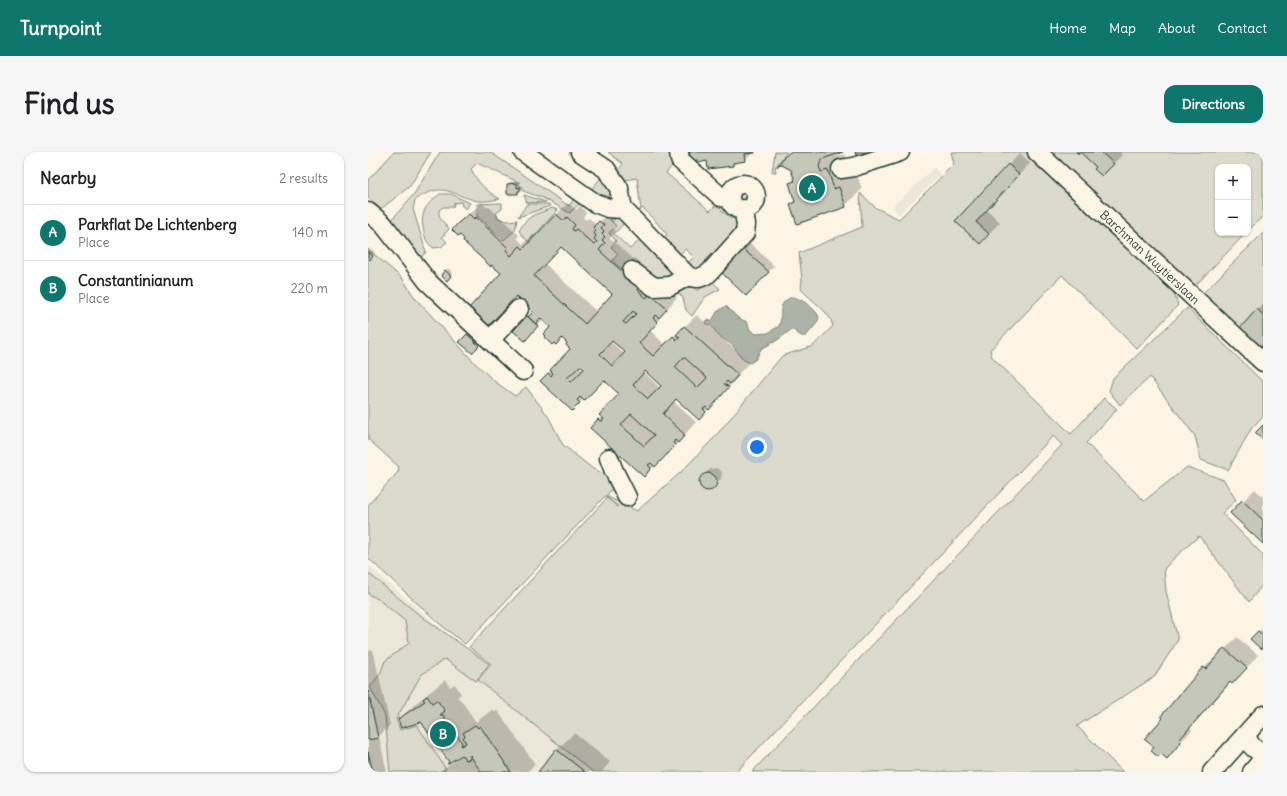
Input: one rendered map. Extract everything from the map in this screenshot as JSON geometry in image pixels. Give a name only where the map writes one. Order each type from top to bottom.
[{"type":"lane","points":[[522,152],[595,203],[608,208],[623,209]]},
{"type":"lane","points":[[580,152],[606,169],[615,180],[619,188],[623,209],[688,276],[695,279],[702,278],[709,273],[745,233],[746,224],[743,209]]},
{"type":"lane","points":[[679,152],[680,160],[721,197],[730,198]]},
{"type":"lane","points":[[841,170],[900,152]]},
{"type":"lane","name":"Barchman Wuytierslaan","points":[[1037,152],[1263,362]]},
{"type":"lane","points":[[742,184],[751,187],[754,191],[755,201],[748,208],[743,209],[734,206],[730,198],[733,188],[742,184]]},
{"type":"lane","points":[[368,212],[383,224],[428,282],[523,372]]},
{"type":"lane","points":[[632,271],[654,287],[670,286],[688,276]]},
{"type":"lane","points":[[490,340],[519,310]]},
{"type":"lane","points":[[609,458],[627,497]]},
{"type":"lane","points":[[1212,772],[1263,715]]},
{"type":"lane","points":[[1246,734],[1250,744],[1258,751],[1263,752]]},
{"type":"lane","points":[[1252,772],[1263,759]]},
{"type":"shaded area","points":[[394,152],[431,152],[410,186],[381,209],[368,198],[368,180]]},
{"type":"shaded area","points":[[440,152],[490,152],[569,206],[575,197],[581,202],[570,213],[543,198],[523,191],[518,182],[477,163],[471,169],[480,183],[500,199],[478,201],[440,190],[425,194],[415,200],[413,209],[426,252],[419,260],[389,223],[414,194]]},
{"type":"shaded area","points":[[608,152],[676,152],[677,160],[666,173],[710,211],[721,200],[726,205],[721,210],[732,219],[736,215],[739,230],[727,239],[705,261],[709,265],[701,273],[685,266],[694,257],[685,249],[677,258],[660,241],[667,234],[643,208],[641,210],[637,178],[624,180],[616,173],[623,164]]},
{"type":"shaded area","points":[[775,152],[787,152],[775,167],[776,172],[772,172]]},
{"type":"shaded area","points":[[951,152],[1028,152],[1174,293],[1178,305],[1137,349],[1062,275],[990,350],[992,357],[1071,434],[1104,398],[1117,409],[1086,443],[1144,501],[1187,467],[1224,480],[1236,500],[1222,513],[1263,555],[1263,584],[1249,602],[1199,536],[1164,569],[1166,591],[1178,640],[1154,677],[1077,726],[1123,772],[752,772],[1062,445],[1053,436],[736,772],[593,772],[478,680],[491,664],[469,647],[607,498],[618,507],[605,496],[465,644],[441,625],[368,558],[368,505],[398,472],[399,467],[368,439],[368,249],[402,278],[415,298],[475,363],[494,381],[515,396],[526,387],[548,416],[563,445],[593,469],[611,477],[617,483],[606,496],[637,511],[680,473],[714,438],[782,356],[813,346],[833,326],[824,311],[801,289],[802,279],[799,253],[862,227],[860,193],[876,208],[899,219],[954,164]]},
{"type":"shaded area","points":[[1055,152],[1263,152],[1263,216],[1251,228],[1251,164],[1215,164],[1215,236],[1243,236],[1191,290],[1053,155]]},
{"type":"shaded area","points":[[934,168],[941,175],[899,214],[892,207]]},
{"type":"shaded area","points":[[603,175],[611,193],[607,198],[589,192]]},
{"type":"shaded area","points":[[742,189],[748,191],[750,197],[748,203],[742,205],[736,203],[734,197],[736,191]]},
{"type":"shaded area","points":[[440,194],[451,194],[470,203],[466,209],[462,206],[461,202],[454,203],[453,207],[443,207],[439,210],[440,218],[449,229],[442,237],[447,242],[441,247],[434,248],[428,243],[424,235],[422,220],[427,206]]},
{"type":"shaded area","points":[[524,195],[546,202],[527,203]]},
{"type":"shaded area","points":[[502,203],[502,209],[496,213],[498,218],[507,221],[517,220],[515,230],[504,240],[477,216],[477,204]]},
{"type":"shaded area","points":[[527,204],[549,204],[550,206],[518,217]]},
{"type":"shaded area","points":[[552,208],[558,210],[528,242],[519,231],[522,225],[532,216]]},
{"type":"shaded area","points":[[641,210],[635,215],[632,211]]},
{"type":"shaded area","points":[[617,213],[626,221],[614,234],[630,249],[642,238],[674,273],[666,283],[644,272],[638,262],[634,259],[624,271],[612,261],[618,254],[611,247],[616,241],[609,233],[616,226],[610,220]]},
{"type":"shaded area","points":[[1263,233],[1263,360],[1199,297]]},
{"type":"shaded area","points":[[710,279],[720,289],[705,297],[692,316],[686,310],[683,298],[674,288],[687,282],[698,291]]},
{"type":"shaded area","points":[[792,297],[812,307],[819,317],[817,323],[806,336],[801,336],[792,329],[776,341],[770,342],[770,344],[761,349],[756,359],[750,363],[744,360],[731,344],[718,335],[711,326],[705,323],[706,320],[712,321],[717,312],[726,306],[738,318],[747,322],[750,330],[756,334],[768,333],[779,326],[782,306]]},
{"type":"shaded area","points":[[1187,308],[1263,382],[1263,416],[1251,429],[1228,470],[1201,460],[1195,436],[1150,377],[1120,405],[1109,391],[1113,378]]},
{"type":"shaded area","points":[[368,565],[476,659],[613,772],[368,772]]},
{"type":"shaded area","points":[[368,573],[417,613],[489,664],[476,681],[445,659],[421,675],[396,719],[400,730],[417,725],[446,769],[441,772],[390,772],[385,716],[370,687],[380,674],[385,661],[409,643],[405,621],[378,599],[368,594]]},
{"type":"building","points":[[689,152],[755,153],[745,154],[746,161],[733,163],[733,166],[708,169],[707,161],[698,163],[698,160],[691,161]]},
{"type":"building","points":[[790,152],[843,152],[822,159],[819,166],[821,172],[828,170],[834,189],[839,187],[846,207],[797,224],[790,204],[795,202],[789,183],[795,181],[791,170],[780,164],[777,167],[783,158]]},
{"type":"building","points":[[855,152],[885,152],[858,161]]},
{"type":"building","points":[[1080,152],[1101,152],[1114,164],[1102,176],[1094,169],[1096,167]]},
{"type":"building","points":[[1008,164],[1019,175],[976,222],[989,234],[980,244],[955,221]]},
{"type":"building","points":[[517,183],[517,188],[520,187],[518,194],[507,194],[507,184]]},
{"type":"building","points":[[469,214],[474,219],[476,217],[508,248],[506,250],[511,256],[520,246],[523,249],[556,214],[564,221],[567,217],[575,225],[572,229],[574,231],[576,229],[594,245],[597,242],[594,239],[596,236],[594,233],[596,230],[593,227],[599,221],[604,225],[601,228],[604,231],[602,234],[605,237],[602,240],[605,243],[599,250],[629,278],[627,280],[630,282],[633,279],[641,286],[638,290],[646,298],[650,294],[667,309],[659,318],[655,315],[653,318],[658,322],[639,343],[653,356],[673,336],[677,340],[680,337],[676,335],[684,326],[738,375],[730,384],[727,381],[724,384],[729,387],[709,410],[706,407],[703,409],[706,412],[699,420],[676,399],[663,414],[685,435],[678,443],[675,440],[673,443],[676,445],[655,467],[651,463],[648,465],[651,468],[644,477],[590,428],[598,419],[601,422],[604,419],[599,415],[619,394],[604,380],[584,401],[580,397],[577,400],[580,403],[572,411],[540,381],[548,373],[551,376],[553,373],[550,370],[570,349],[562,338],[556,345],[554,343],[552,345],[544,337],[546,336],[544,334],[550,327],[540,318],[536,324],[528,317],[533,312],[516,296],[485,330],[469,308],[501,273],[491,265],[491,267],[463,241],[464,239],[460,235],[458,236],[452,230]],"holes":[[[561,247],[612,294],[585,324],[534,276]],[[633,311],[636,314],[626,324],[623,322]],[[612,341],[625,352],[612,366],[600,354]],[[684,357],[707,378],[697,388],[675,367]],[[580,366],[584,369],[571,382],[567,378]],[[645,371],[661,386],[648,399],[633,385]],[[631,414],[654,435],[644,446],[621,425]]]},
{"type":"building","points":[[742,248],[769,272],[746,296],[720,271]]},
{"type":"building","points":[[368,251],[373,256],[370,260],[368,258]]},
{"type":"building","points":[[445,270],[451,276],[447,281],[441,275]]},
{"type":"building","points":[[1257,309],[1263,315],[1263,348],[1240,328]]},
{"type":"building","points":[[527,316],[538,326],[525,341],[513,331]]},
{"type":"building","points":[[467,334],[479,346],[472,353],[459,342]]},
{"type":"building","points":[[1263,425],[1263,440],[1255,433]]},
{"type":"building","points":[[708,473],[714,476],[717,482],[714,488],[708,491],[702,488],[699,482],[702,476]]},
{"type":"building","points":[[1242,500],[1263,520],[1263,544],[1230,513]]},
{"type":"building","points":[[1258,631],[1263,635],[1262,650],[1250,639]]},
{"type":"building","points":[[1224,648],[1247,668],[1232,684],[1230,682],[1179,740],[1181,742],[1167,759],[1161,754],[1158,757],[1151,751],[1154,747],[1144,739],[1163,718],[1161,716],[1203,667],[1206,669]]},
{"type":"building","points":[[368,691],[378,738],[368,740]]},
{"type":"building","points":[[427,696],[432,703],[437,700],[445,711],[440,715],[443,715],[462,743],[461,746],[466,743],[463,738],[465,736],[463,733],[475,725],[478,728],[480,726],[511,772],[481,772],[470,755],[470,759],[466,760],[462,755],[447,764],[449,762],[421,722],[401,728],[398,719],[425,701],[423,699]]},
{"type":"building","points":[[556,749],[585,772],[538,772]]},
{"type":"building","points":[[368,752],[373,772],[368,772]]},
{"type":"place","name":"Parkflat De Lichtenberg","points":[[812,188]]},
{"type":"place","name":"Constantinianum","points":[[443,734]]}]
